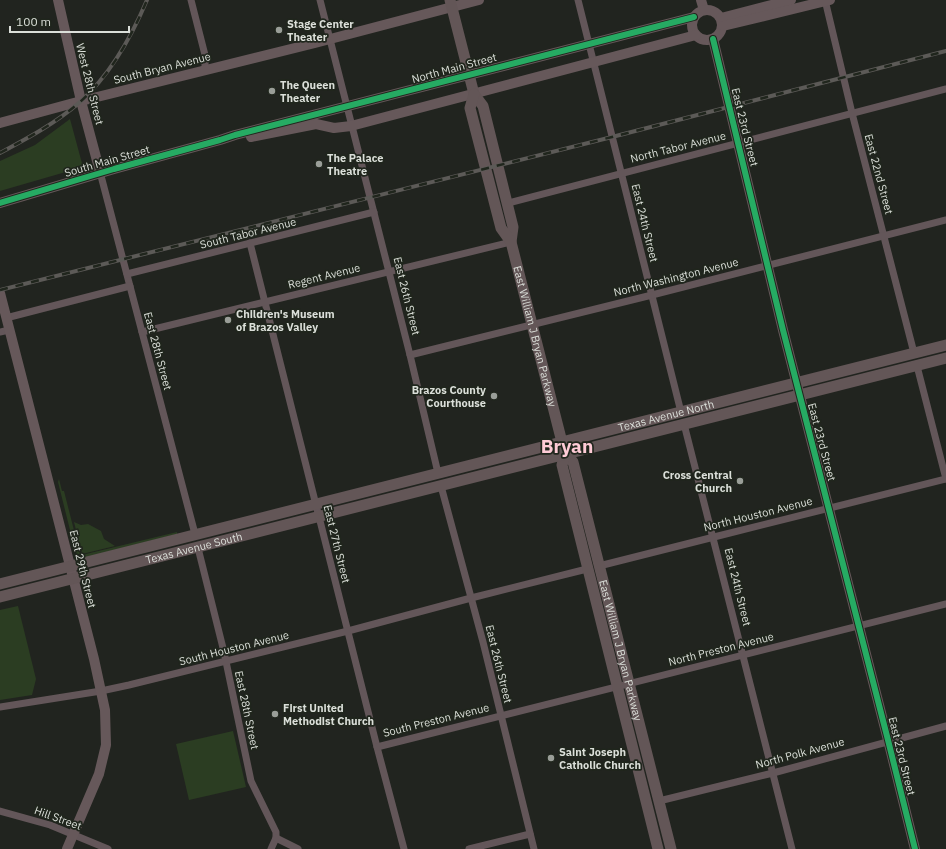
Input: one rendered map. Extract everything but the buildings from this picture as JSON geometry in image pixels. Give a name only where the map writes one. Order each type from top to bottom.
[{"type":"main road","points":[[451,3],[474,94]]},
{"type":"main road","name":"East William J Bryan Parkway","points":[[474,94],[483,106],[508,203],[513,227],[510,242]]},
{"type":"main road","name":"East William J Bryan Parkway","points":[[474,94],[470,108],[501,228],[510,242],[562,442],[565,454],[562,465],[658,849]]},
{"type":"main road","name":"Texas Avenue North","points":[[386,486],[946,345]]},
{"type":"main road","name":"Texas Avenue North","points":[[389,499],[946,358]]},
{"type":"main road","name":"East William J Bryan Parkway","points":[[565,454],[573,462],[671,849]]},
{"type":"main road","name":"Texas Avenue South","points":[[0,584],[386,486]]},
{"type":"main road","name":"Texas Avenue South","points":[[0,597],[389,499]]},
{"type":"street","name":"West 28th Street","points":[[58,0],[81,101],[100,172]]},
{"type":"street","points":[[191,0],[205,55],[206,70]]},
{"type":"street","name":"East 26th Street","points":[[320,0],[410,354],[438,473]]},
{"type":"street","name":"South Bryan Avenue","points":[[0,123],[81,101],[330,39],[451,3],[480,0]]},
{"type":"street","name":"East 24th Street","points":[[578,0],[681,412]]},
{"type":"street","points":[[722,22],[791,0]]},
{"type":"street","points":[[722,22],[827,0]]},
{"type":"street","name":"East 22nd Street","points":[[827,0],[852,113],[914,353]]},
{"type":"street","points":[[703,5],[714,11],[722,22],[719,35],[713,39],[703,40],[696,35],[692,26],[694,17],[703,5]]},
{"type":"street","name":"North Main Street","points":[[220,140],[589,43],[694,17]]},
{"type":"street","points":[[220,140],[235,141],[316,124],[334,128],[351,126],[696,35]]},
{"type":"street","name":"East 23rd Street","points":[[713,39],[800,395],[915,849]]},
{"type":"street","name":"North Tabor Avenue","points":[[508,203],[946,89]]},
{"type":"street","name":"South Main Street","points":[[0,203],[100,172],[220,140]]},
{"type":"street","name":"East 28th Street","points":[[100,172],[195,534]]},
{"type":"street","name":"South Tabor Avenue","points":[[127,274],[374,212]]},
{"type":"street","name":"North Washington Avenue","points":[[410,354],[652,295],[946,220]]},
{"type":"street","name":"Regent Avenue","points":[[142,332],[510,242]]},
{"type":"street","name":"East 27th Street","points":[[250,243],[404,849]]},
{"type":"street","points":[[6,318],[130,286]]},
{"type":"street","name":"East 29th Street","points":[[0,292],[6,318],[4,331],[70,567],[105,710],[107,728],[104,760],[67,849]]},
{"type":"street","points":[[917,366],[946,479]]},
{"type":"street","name":"East 24th Street","points":[[684,424],[714,536],[792,849]]},
{"type":"street","name":"North Houston Avenue","points":[[599,566],[946,479]]},
{"type":"street","name":"East 26th Street","points":[[442,486],[534,849]]},
{"type":"street","name":"East 28th Street","points":[[198,548],[226,662],[251,781],[273,824],[276,832],[276,838]]},
{"type":"street","points":[[471,598],[587,569]]},
{"type":"street","name":"South Houston Avenue","points":[[0,706],[101,691],[226,662],[471,598]]},
{"type":"street","name":"North Preston Avenue","points":[[501,715],[946,604]]},
{"type":"street","name":"South Preston Avenue","points":[[377,746],[501,715]]},
{"type":"street","name":"North Polk Avenue","points":[[659,801],[773,773],[888,740],[946,726]]},
{"type":"street","name":"Hill Street","points":[[0,811],[50,825],[108,849]]},
{"type":"street","points":[[469,849],[530,834]]},
{"type":"street","points":[[271,849],[276,838],[298,849]]},
{"type":"green space","points":[[70,119],[83,167],[0,191],[0,161],[35,145]]},
{"type":"green space","points":[[59,479],[62,491],[64,491],[80,554],[76,554],[58,482]]},
{"type":"green space","points":[[74,522],[81,525],[88,524],[101,531],[104,539],[115,546],[82,554]]},
{"type":"green space","points":[[177,532],[177,534],[83,558],[86,554]]},
{"type":"green space","points":[[18,606],[36,679],[32,695],[0,700],[0,610]]},
{"type":"green space","points":[[233,731],[246,787],[189,800],[176,744]]},
{"type":"railway","points":[[0,153],[52,123],[71,110],[91,91],[119,55],[127,42],[147,0]]},
{"type":"railway","points":[[0,290],[612,137],[946,51]]},
{"type":"cycle path","points":[[0,203],[235,135],[694,17]]},
{"type":"cycle path","points":[[713,39],[783,330],[915,849]]},
{"type":"place","name":"Stage Center Theater","points":[[279,30]]},
{"type":"place","name":"The Queen Theater","points":[[272,91]]},
{"type":"place","name":"The Palace Theatre","points":[[319,164]]},
{"type":"place","name":"Children's Museum of Brazos Valley","points":[[228,320]]},
{"type":"place","name":"Brazos County Courthouse","points":[[494,396]]},
{"type":"place","name":"Cross Central Church","points":[[740,481]]},
{"type":"place","name":"First United Methodist Church","points":[[275,714]]},
{"type":"place","name":"Saint Joseph Catholic Church","points":[[551,758]]},
{"type":"district","name":"Bryan","points":[[567,446]]}]
